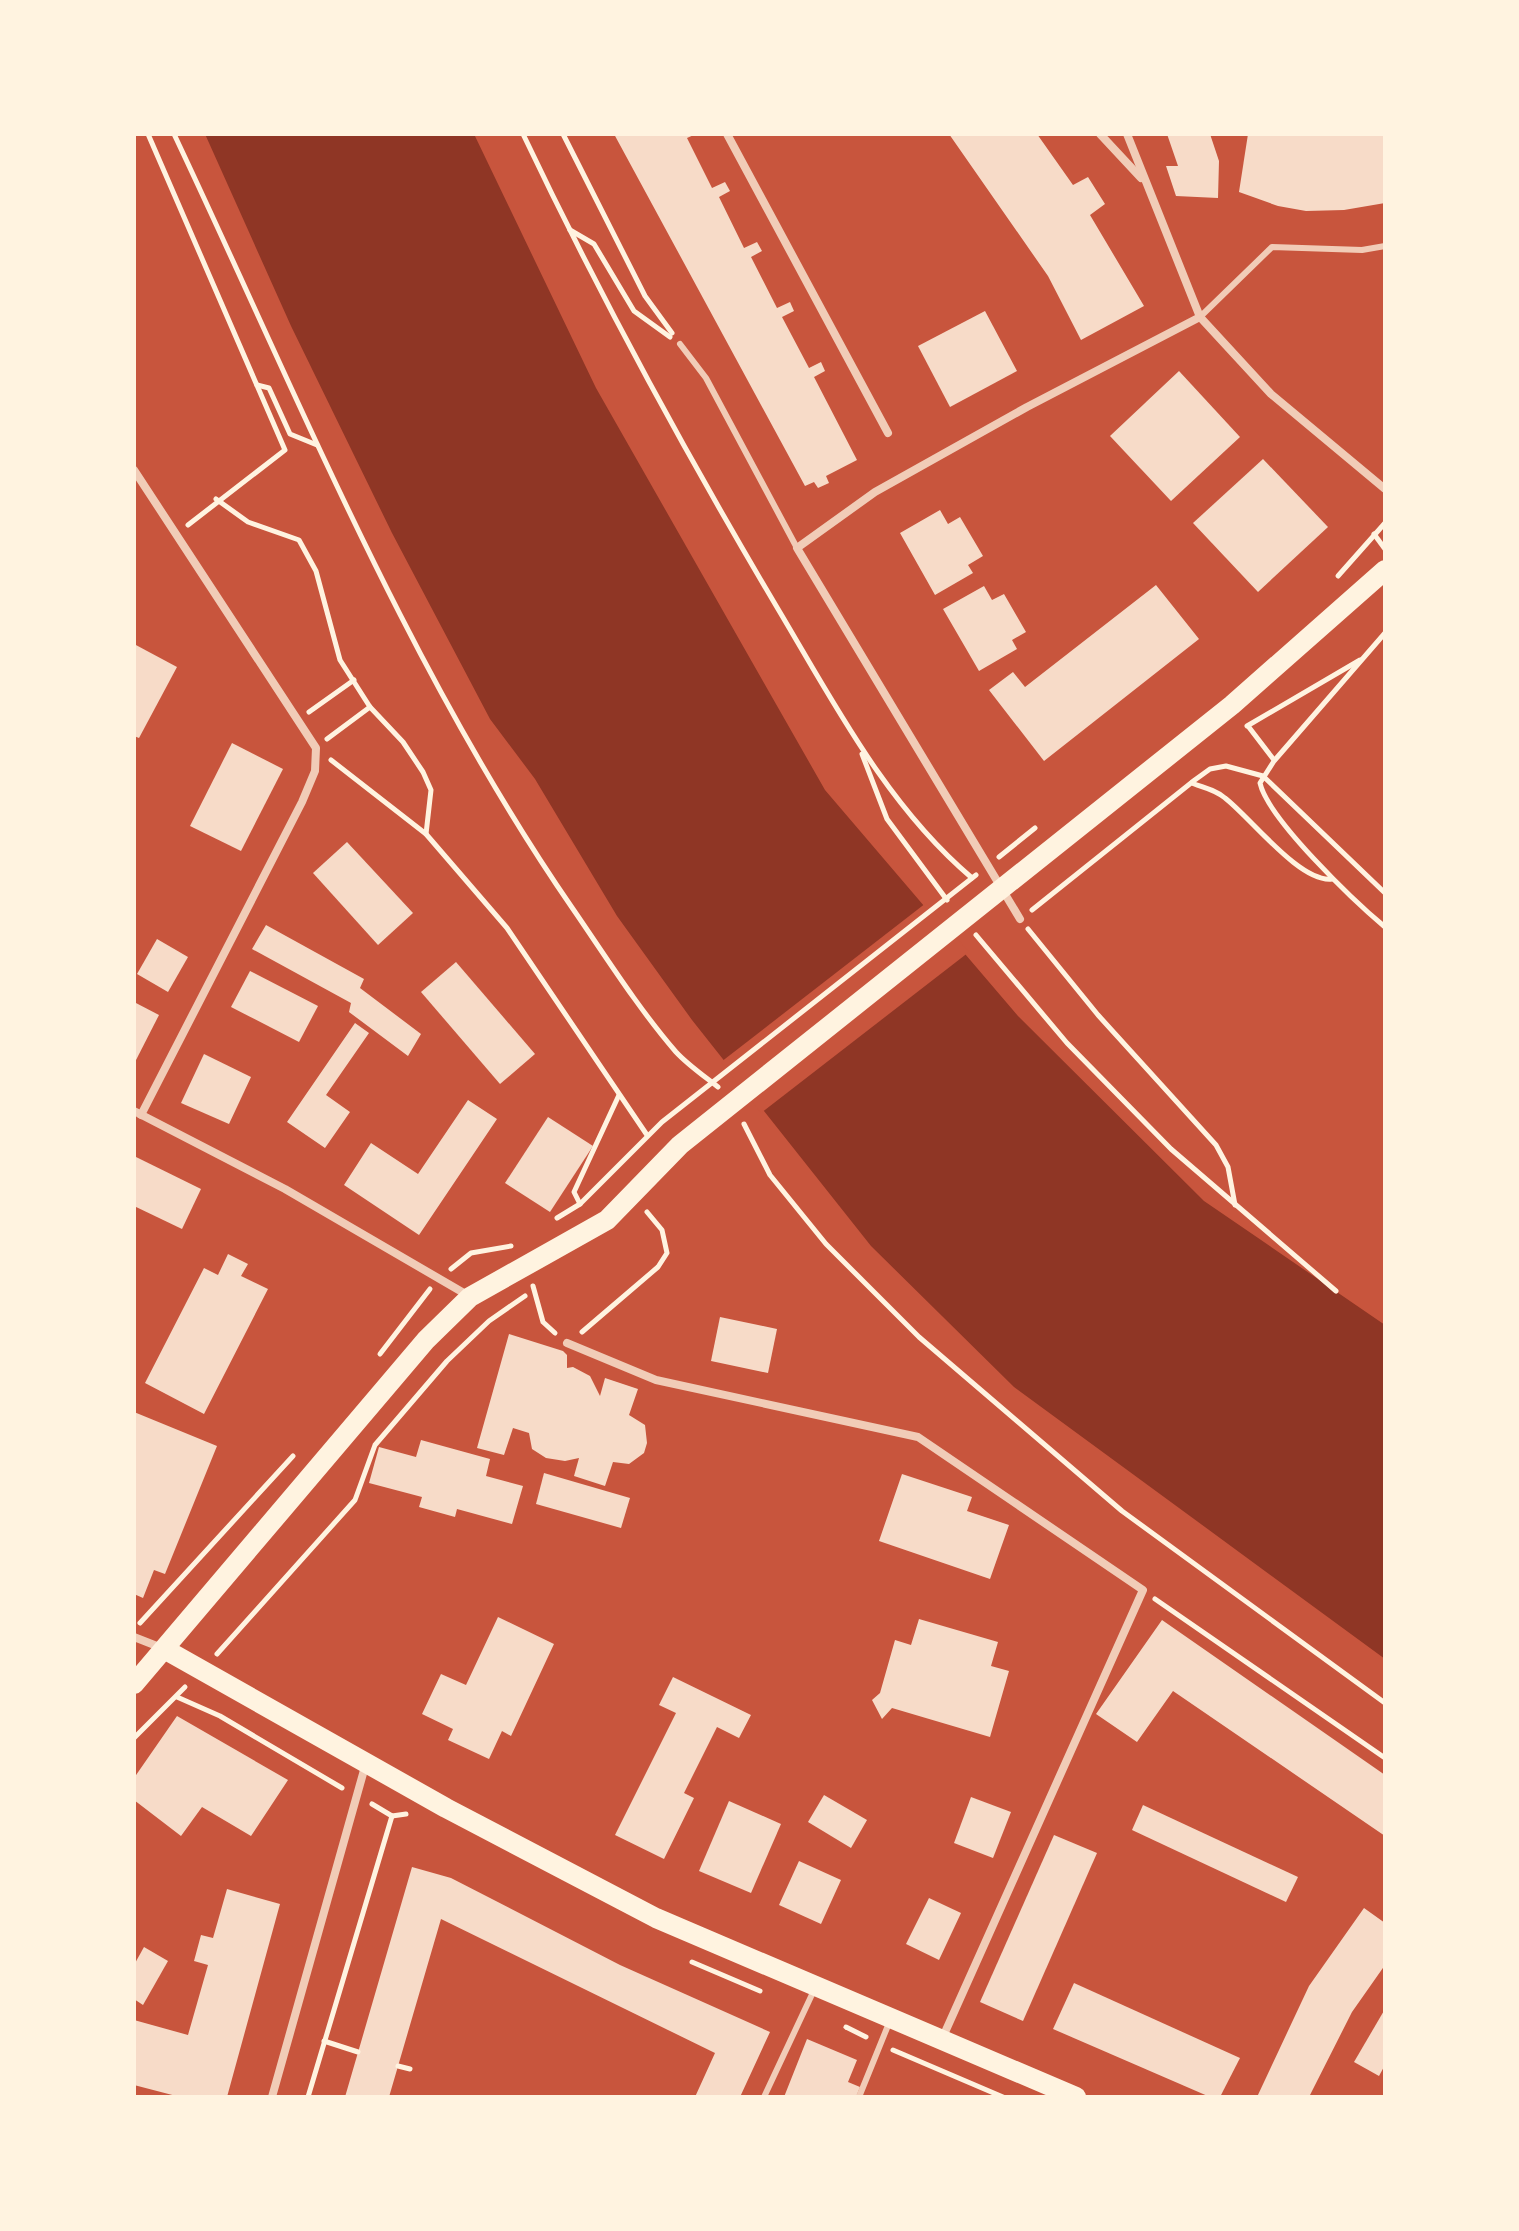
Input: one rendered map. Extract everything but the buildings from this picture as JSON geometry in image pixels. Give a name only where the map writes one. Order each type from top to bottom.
[{"type":"main road","points":[[134,1684],[426,1340],[470,1297],[607,1220],[680,1145],[1232,705],[1385,570]]},
{"type":"main road","points":[[166,1650],[480,1827],[656,1918],[1076,2097]]},
{"type":"street","points":[[727,134],[888,433]]},
{"type":"street","points":[[1100,134],[1144,182]]},
{"type":"street","points":[[1127,134],[1200,317],[1271,394],[1385,489]]},
{"type":"street","points":[[1020,919],[797,548],[875,492],[1027,407],[1200,317]]},
{"type":"street","points":[[134,470],[316,748],[315,771],[302,802],[137,1113],[285,1189],[470,1297]]},
{"type":"street","points":[[567,1343],[656,1380],[918,1437],[1143,1590],[942,2039]]},
{"type":"street","points":[[134,1637],[166,1650]]},
{"type":"street","points":[[272,2097],[366,1762]]},
{"type":"lane","points":[[1200,317],[1272,247],[1362,250],[1385,246]]},
{"type":"lane","points":[[680,344],[706,378],[797,548]]},
{"type":"lane","points":[[764,2097],[815,1987]]},
{"type":"lane","points":[[859,2097],[891,2018]]},
{"type":"path","points":[[148,134],[285,450],[216,499],[187,525]]},
{"type":"path","points":[[174,134],[318,445],[467,739],[526,841],[677,1054],[729,1097]]},
{"type":"path","points":[[523,134],[568,229],[713,499],[861,749],[887,819],[950,905]]},
{"type":"path","points":[[563,134],[645,296],[680,344]]},
{"type":"path","points":[[568,229],[594,244],[634,311],[680,344]]},
{"type":"path","points":[[257,385],[269,388],[290,434],[318,445]]},
{"type":"path","points":[[216,499],[248,522],[299,540],[316,571],[340,660],[370,707],[403,742],[431,790],[426,834]]},
{"type":"path","points":[[1329,585],[1385,523]]},
{"type":"path","points":[[1374,534],[1385,549]]},
{"type":"path","points":[[1385,633],[1360,660],[1339,691],[1274,761],[1263,776],[1261,789],[1332,879],[1385,927]]},
{"type":"path","points":[[1274,761],[1248,726],[1360,660]]},
{"type":"path","points":[[299,719],[354,680]]},
{"type":"path","points":[[370,707],[316,748],[426,834],[507,928],[647,1135]]},
{"type":"path","points":[[1191,783],[1210,769],[1226,766],[1263,776],[1385,893]]},
{"type":"path","points":[[995,860],[1044,821]]},
{"type":"path","points":[[546,1225],[580,1204],[662,1122],[982,870]]},
{"type":"path","points":[[1020,919],[1098,1015],[1216,1145],[1228,1167],[1235,1205]]},
{"type":"path","points":[[968,926],[1067,1043],[1171,1149],[1319,1273],[1336,1291]]},
{"type":"path","points":[[580,1204],[574,1192],[620,1094]]},
{"type":"path","points":[[743,1123],[770,1175],[826,1244],[919,1337],[1122,1511],[1385,1703]]},
{"type":"path","points":[[226,1645],[355,1500],[375,1445],[447,1361],[489,1321],[535,1289],[543,1322],[567,1343],[648,1276],[667,1253],[662,1230],[647,1212]]},
{"type":"path","points":[[471,1253],[512,1246],[523,1239]]},
{"type":"path","points":[[377,1358],[421,1299]]},
{"type":"path","points":[[143,1620],[298,1451]]},
{"type":"path","points":[[1143,1590],[1385,1758]]},
{"type":"path","points":[[134,1738],[178,1695],[341,1787]]},
{"type":"path","points":[[308,2097],[392,1816]]},
{"type":"path","points":[[324,2041],[358,2052]]},
{"type":"path","points":[[398,2066],[410,2069]]},
{"type":"shaded area","points":[[205,134],[474,134],[596,388],[825,790],[1018,1016],[1204,1201],[1385,1325],[1385,1659],[1014,1387],[871,1246],[692,1020],[617,916],[535,779],[490,719],[392,533],[291,326]]},
{"type":"pier","points":[[926,903],[969,952],[761,1113],[721,1062]]}]
